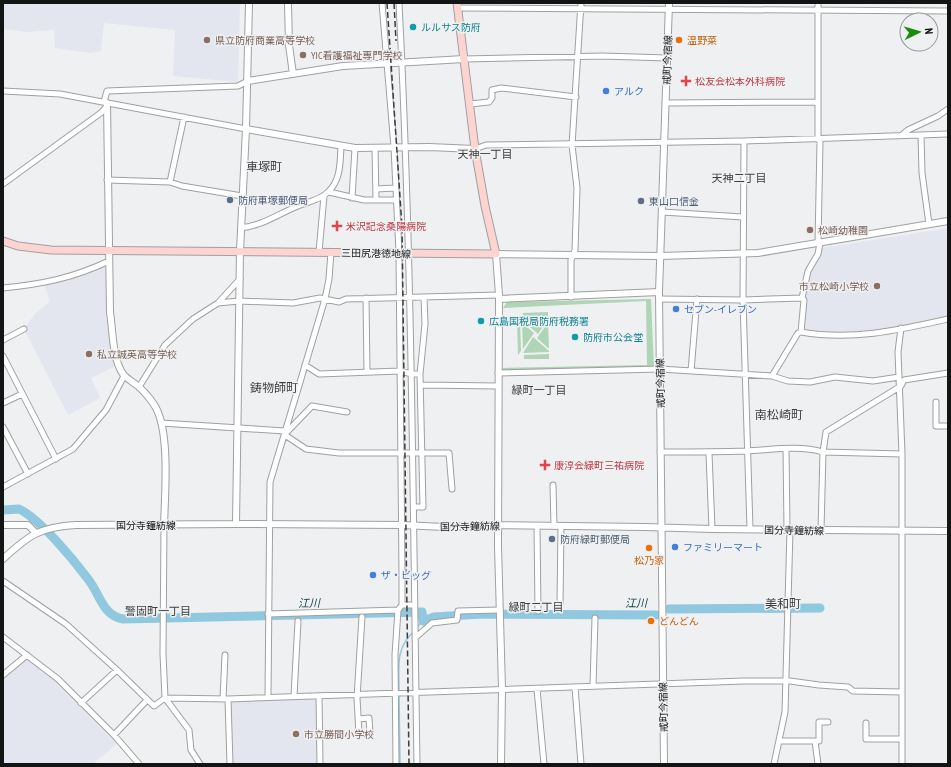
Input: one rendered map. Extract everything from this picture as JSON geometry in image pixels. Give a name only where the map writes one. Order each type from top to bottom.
[{"type":"main road","points":[[457,6],[475,148],[485,206],[496,254]]},
{"type":"main road","name":"三田尻港徳地線","points":[[3,241],[32,249],[496,254]]},
{"type":"street","points":[[236,524],[240,251],[248,81],[249,3]]},
{"type":"street","points":[[288,3],[289,45],[293,74]]},
{"type":"street","points":[[382,3],[394,147],[399,253],[402,605],[398,610],[394,655],[396,764]]},
{"type":"street","points":[[399,3],[407,147],[412,374],[417,764]]},
{"type":"street","points":[[772,376],[798,333],[801,332],[804,306],[802,298],[808,272],[818,254],[820,142],[818,139],[817,102],[818,3]]},
{"type":"street","points":[[457,6],[581,5],[948,11]]},
{"type":"street","points":[[571,297],[571,260],[575,250],[577,188],[572,145],[579,57],[578,48],[581,5]]},
{"type":"street","name":"戒町今宿線","points":[[664,764],[660,527],[659,296],[669,6]]},
{"type":"street","points":[[200,764],[191,750],[189,730],[165,698],[163,654],[165,465],[161,423],[159,415],[149,398],[139,387],[124,376],[118,365],[112,325],[108,250],[107,91],[238,86],[248,81],[343,66],[387,63],[464,59],[579,57],[667,58]]},
{"type":"street","points":[[470,104],[489,102],[492,98],[492,90],[501,88],[576,97]]},
{"type":"street","points":[[3,91],[60,94],[106,104],[355,148],[475,148],[486,145],[664,143],[948,134]]},
{"type":"street","points":[[665,103],[817,102]]},
{"type":"street","points":[[3,183],[102,112],[106,104]]},
{"type":"street","points":[[902,135],[908,130],[938,116],[948,109]]},
{"type":"street","points":[[170,182],[184,117]]},
{"type":"street","points":[[921,135],[922,173],[928,224]]},
{"type":"street","points":[[744,141],[743,300],[750,529]]},
{"type":"street","points":[[241,228],[252,226],[281,216],[296,206],[324,196],[329,192],[339,176],[341,146]]},
{"type":"street","points":[[352,198],[355,148]]},
{"type":"street","points":[[375,148],[376,200]]},
{"type":"street","points":[[107,180],[170,182],[182,186],[242,196]]},
{"type":"street","points":[[376,189],[396,188]]},
{"type":"street","points":[[329,192],[364,200],[396,200]]},
{"type":"street","points":[[319,252],[324,196]]},
{"type":"street","points":[[662,212],[743,217]]},
{"type":"street","points":[[501,764],[502,689],[498,525],[499,297],[496,254],[660,256],[744,254],[948,221]]},
{"type":"street","points":[[268,697],[270,482],[325,299],[330,279],[331,252]]},
{"type":"street","points":[[3,288],[44,284],[83,273],[109,261]]},
{"type":"street","points":[[139,387],[165,345],[193,319],[218,303],[240,280]]},
{"type":"street","points":[[218,303],[239,301],[293,303],[325,299],[339,302],[346,299],[399,297],[659,296],[743,300],[802,298]]},
{"type":"street","points":[[414,507],[423,507],[420,374],[424,324],[424,297]]},
{"type":"street","points":[[366,298],[366,372]]},
{"type":"street","points":[[691,371],[698,299]]},
{"type":"street","points":[[801,332],[827,336],[859,336],[948,319]]},
{"type":"street","points":[[901,328],[898,352],[899,378],[901,386],[902,454],[902,764]]},
{"type":"street","points":[[3,340],[24,329]]},
{"type":"street","points":[[3,356],[56,459]]},
{"type":"street","points":[[305,365],[319,374],[400,371],[420,374]]},
{"type":"street","points":[[498,373],[660,369],[772,376],[788,381],[810,382],[835,377],[872,381],[899,378]]},
{"type":"street","points":[[821,530],[824,437],[830,429],[901,386],[904,380],[948,373]]},
{"type":"street","points":[[3,487],[73,449],[91,431],[106,410],[124,376]]},
{"type":"street","points":[[421,385],[498,386]]},
{"type":"street","points":[[3,403],[22,394]]},
{"type":"street","points":[[936,402],[936,426],[948,426]]},
{"type":"street","points":[[285,433],[312,406],[347,412]]},
{"type":"street","points":[[161,423],[237,427],[285,433],[306,449],[338,453],[449,453],[452,489]]},
{"type":"street","points":[[3,426],[28,474]]},
{"type":"street","points":[[660,452],[786,449],[814,450],[823,452],[902,454]]},
{"type":"street","points":[[774,764],[785,712],[789,530],[786,449]]},
{"type":"street","points":[[709,452],[712,529]]},
{"type":"street","points":[[553,485],[557,526],[560,603]]},
{"type":"street","name":"国分寺鐘紡線","points":[[3,559],[19,544],[36,532],[62,526],[270,524],[414,525],[444,528],[498,525],[948,531]]},
{"type":"street","points":[[3,525],[28,525],[36,532]]},
{"type":"street","points":[[537,526],[538,611]]},
{"type":"street","points":[[3,581],[66,624],[154,706],[165,698],[225,699],[785,681],[819,685],[848,686],[852,691],[902,692]]},
{"type":"street","points":[[402,605],[414,605]]},
{"type":"street","points":[[268,614],[398,610]]},
{"type":"street","points":[[415,638],[432,623],[457,620],[458,611],[500,610]]},
{"type":"street","points":[[358,718],[362,617]]},
{"type":"street","points":[[593,686],[595,618]]},
{"type":"street","points":[[294,696],[298,621]]},
{"type":"street","points":[[3,637],[58,679],[81,704],[114,735],[139,764]]},
{"type":"street","points":[[4,672],[27,654]]},
{"type":"street","points":[[225,655],[225,699],[230,764]]},
{"type":"street","points":[[81,704],[117,670]]},
{"type":"street","points":[[575,687],[582,764]]},
{"type":"street","points":[[537,689],[544,764]]},
{"type":"street","points":[[319,696],[320,764]]},
{"type":"street","points":[[114,735],[147,700]]},
{"type":"street","points":[[779,741],[819,741],[819,722],[828,722]]},
{"type":"street","points":[[866,723],[866,739],[902,739]]},
{"type":"street","points":[[815,741],[818,764]]},
{"type":"shaded area","name":"県立防府商業高等学校","points":[[3,3],[240,3],[238,82],[173,76],[175,30],[104,23],[101,51],[91,53],[55,48],[54,30],[27,32],[3,29]]},
{"type":"shaded area","name":"市立松崎小学校","points":[[948,228],[948,317],[860,334],[824,334],[804,330],[806,297],[804,297],[809,275],[823,248]]},
{"type":"shaded area","points":[[109,261],[110,312],[118,365],[91,378],[100,398],[68,415],[24,329],[35,314],[50,301],[44,283]]},
{"type":"shaded area","points":[[27,655],[58,679],[120,741],[93,764],[3,764],[3,675]]},
{"type":"shaded area","points":[[319,696],[320,764],[230,764],[228,699]]},
{"type":"green space","points":[[651,299],[654,368],[504,371],[501,368],[647,365],[646,301],[503,308],[507,302]]},
{"type":"green space","points":[[548,312],[548,317],[523,318],[523,313]]},
{"type":"green space","points":[[548,319],[538,334],[522,320]]},
{"type":"green space","points":[[517,320],[520,322],[521,351],[518,355]]},
{"type":"green space","points":[[522,323],[534,333],[523,349]]},
{"type":"green space","points":[[548,323],[549,348],[537,338]]},
{"type":"green space","points":[[533,337],[549,351],[549,352],[523,353]]},
{"type":"green space","points":[[549,354],[549,359],[524,359],[524,355]]},
{"type":"waterway","name":"江川","points":[[3,510],[19,509],[37,521],[56,540],[82,571],[106,609],[116,617],[123,619],[422,612],[423,621],[434,617],[481,614],[656,615]]},
{"type":"waterway","name":"江川","points":[[669,609],[820,608]]},
{"type":"waterway","points":[[417,627],[423,621]]},
{"type":"waterway","points":[[399,691],[399,659],[403,645],[413,632]]},
{"type":"waterway","points":[[399,695],[400,764]]},
{"type":"railway","points":[[387,3],[402,227],[409,764]]},
{"type":"railway","points":[[394,3],[396,41]]},
{"type":"place","name":"ルルサス防府","points":[[413,27]]},
{"type":"place","name":"県立防府商業高等学校","points":[[207,40]]},
{"type":"place","name":"温野菜","points":[[679,40]]},
{"type":"place","name":"YIC看護福祉専門学校","points":[[303,55]]},
{"type":"place","name":"松友会松本外科病院","points":[[686,81]]},
{"type":"place","name":"アルク","points":[[606,91]]},
{"type":"place","name":"防府車塚郵便局","points":[[230,200]]},
{"type":"place","name":"東山口信金","points":[[641,201]]},
{"type":"place","name":"米沢記念桑陽病院","points":[[337,226]]},
{"type":"place","name":"松崎幼稚園","points":[[810,230]]},
{"type":"place","name":"市立松崎小学校","points":[[877,286]]},
{"type":"place","name":"セブン-イレブン","points":[[676,309]]},
{"type":"place","name":"広島国税局防府税務署","points":[[481,321]]},
{"type":"place","name":"防府市公会堂","points":[[575,337]]},
{"type":"place","name":"私立誠英高等学校","points":[[89,354]]},
{"type":"place","name":"康淳会緑町三祐病院","points":[[545,465]]},
{"type":"place","name":"防府緑町郵便局","points":[[552,539]]},
{"type":"place","name":"ファミリーマート","points":[[675,547]]},
{"type":"place","name":"松乃家","points":[[649,548]]},
{"type":"place","name":"ザ・ビッグ","points":[[373,575]]},
{"type":"place","name":"どんどん","points":[[651,621]]},
{"type":"place","name":"市立勝間小学校","points":[[296,734]]},
{"type":"district","name":"天神一丁目","points":[[485,154]]},
{"type":"district","name":"車塚町","points":[[264,167]]},
{"type":"district","name":"天神二丁目","points":[[739,178]]},
{"type":"district","name":"鋳物師町","points":[[274,388]]},
{"type":"district","name":"緑町一丁目","points":[[539,390]]},
{"type":"district","name":"南松崎町","points":[[779,415]]},
{"type":"district","name":"美和町","points":[[783,604]]},
{"type":"district","name":"緑町二丁目","points":[[536,607]]},
{"type":"district","name":"警固町一丁目","points":[[158,611]]}]
